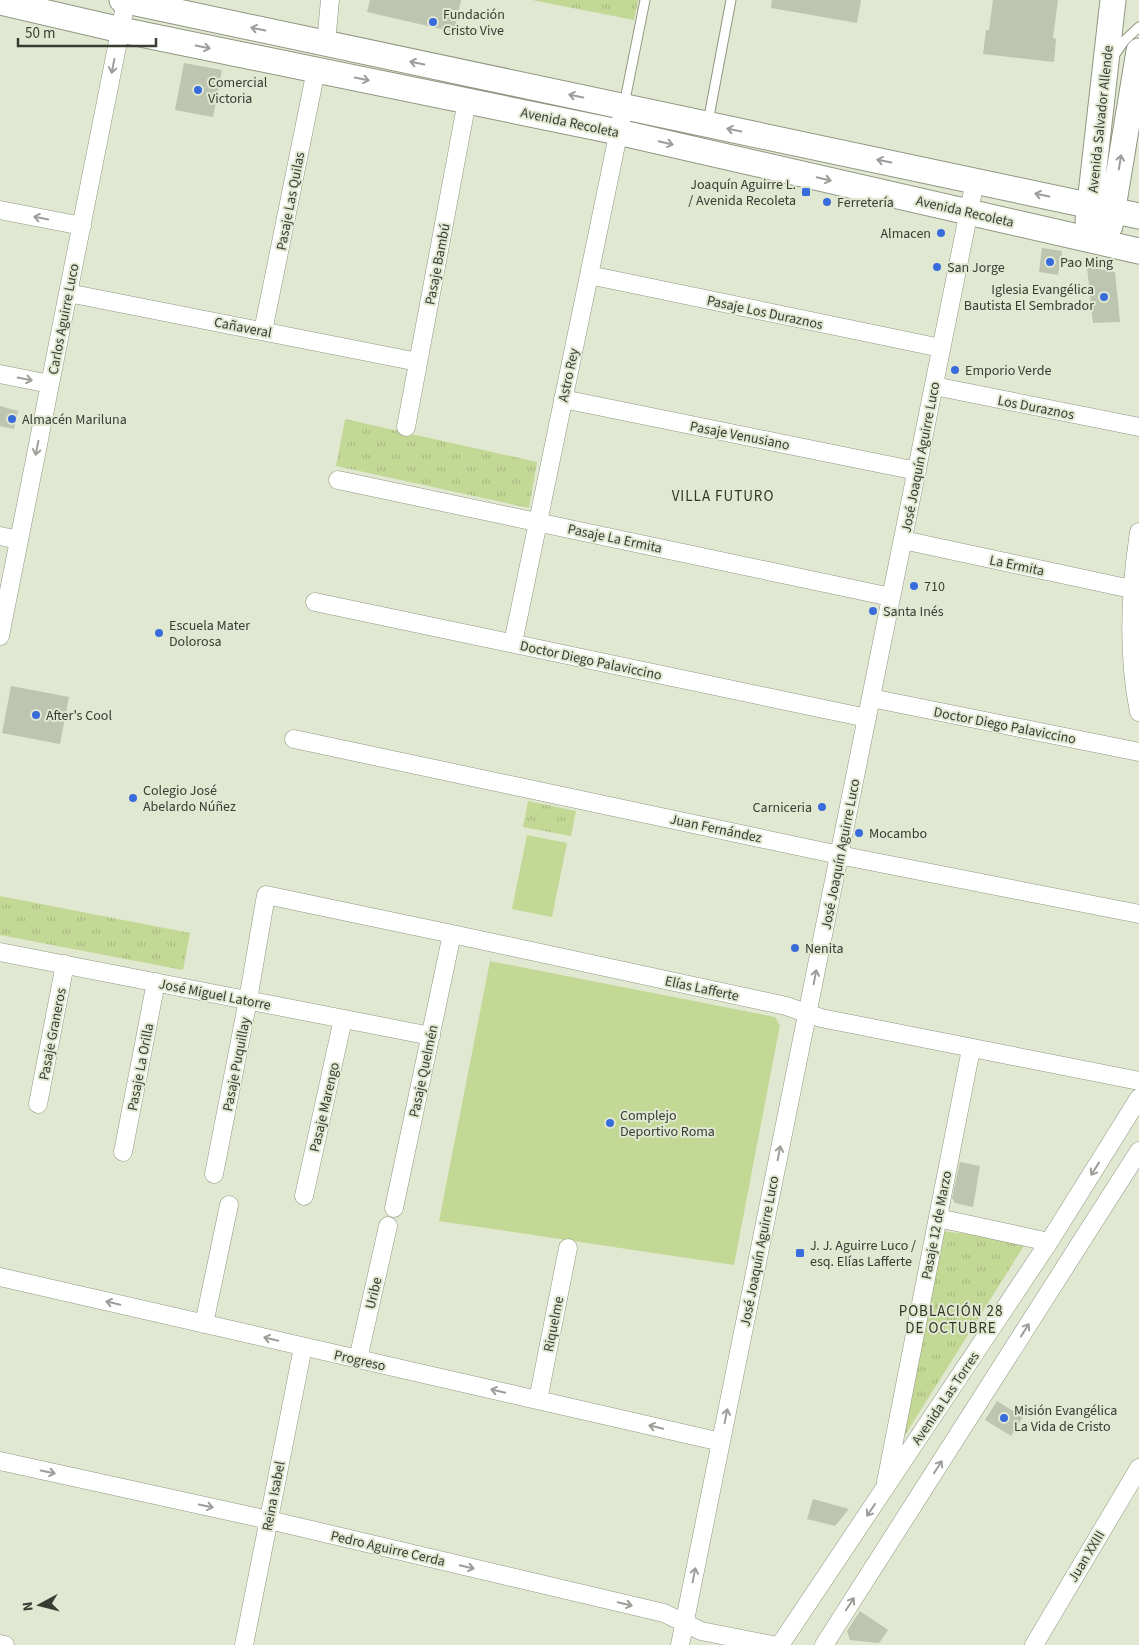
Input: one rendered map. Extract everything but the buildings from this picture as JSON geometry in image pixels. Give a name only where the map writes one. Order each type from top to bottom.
[{"type":"main road","name":"Avenida Recoleta","points":[[124,0],[187,7],[326,44],[1139,216]]},
{"type":"main road","name":"Avenida Salvador Allende","points":[[1101,208],[1105,72],[1113,0]]},
{"type":"main road","name":"Avenida Recoleta","points":[[0,2],[121,30],[618,132],[1139,251]]},
{"type":"main road","points":[[291,65],[296,37]]},
{"type":"main road","name":"Avenida Salvador Allende","points":[[1096,241],[1101,208],[1139,56]]},
{"type":"street","name":"Carlos Aguirre Luco","points":[[0,636],[121,30],[124,0]]},
{"type":"street","points":[[326,44],[330,0]]},
{"type":"street","name":"Pasaje Las Quilas","points":[[263,331],[316,70]]},
{"type":"street","name":"Pasaje Bambú","points":[[406,426],[467,101]]},
{"type":"street","name":"Astro Rey","points":[[513,644],[624,106]]},
{"type":"street","name":"José Joaquín Aguirre Luco","points":[[680,1645],[975,181]]},
{"type":"street","points":[[0,210],[82,226]]},
{"type":"street","name":"Pasaje Los Duraznos","points":[[589,275],[941,348]]},
{"type":"street","name":"Cañaveral","points":[[68,293],[418,362]]},
{"type":"street","points":[[0,374],[50,384]]},
{"type":"street","name":"Los Duraznos","points":[[934,386],[1139,427]]},
{"type":"street","name":"Pasaje Venusiano","points":[[563,399],[917,471]]},
{"type":"street","name":"Pasaje La Ermita","points":[[338,480],[891,597]]},
{"type":"street","points":[[1139,532],[1131,589],[1132,645],[1139,712]]},
{"type":"street","points":[[0,536],[19,540]]},
{"type":"street","name":"La Ermita","points":[[903,540],[1131,589]]},
{"type":"street","name":"Doctor Diego Palaviccino","points":[[316,602],[867,718]]},
{"type":"street","name":"Doctor Diego Palaviccino","points":[[871,698],[1139,752]]},
{"type":"street","name":"Juan Fernández","points":[[294,738],[839,855],[1139,914]]},
{"type":"street","name":"Elías Lafferte","points":[[266,896],[786,1006],[821,1018],[1139,1081]]},
{"type":"street","name":"Pasaje Puquillay","points":[[214,1174],[266,896]]},
{"type":"street","name":"Pasaje Quelmén","points":[[394,1208],[452,934]]},
{"type":"street","name":"José Miguel Latorre","points":[[0,952],[430,1036]]},
{"type":"street","name":"Pasaje Graneros","points":[[38,1104],[65,964]]},
{"type":"street","name":"Pasaje La Orilla","points":[[123,1152],[156,982]]},
{"type":"street","name":"Pasaje Marengo","points":[[304,1196],[343,1019]]},
{"type":"street","name":"Pasaje 12 de Marzo","points":[[884,1490],[971,1049]]},
{"type":"street","name":"Avenida Las Torres","points":[[780,1645],[1049,1242],[1139,1098]]},
{"type":"street","points":[[824,1645],[1136,1161],[1106,1151]]},
{"type":"street","points":[[204,1324],[229,1205]]},
{"type":"street","points":[[938,1218],[1049,1242]]},
{"type":"street","name":"Uribe","points":[[358,1359],[388,1226]]},
{"type":"street","name":"Riquelme","points":[[538,1400],[568,1248]]},
{"type":"street","name":"Progreso","points":[[0,1278],[721,1442]]},
{"type":"street","name":"Reina Isabel","points":[[244,1645],[303,1347]]},
{"type":"street","name":"Pedro Aguirre Cerda","points":[[0,1461],[269,1520],[664,1613],[701,1631],[772,1645]]},
{"type":"street","name":"Juan XXIII","points":[[1034,1645],[1137,1474]]},
{"type":"street","points":[[0,1644],[5,1645]]},
{"type":"lane","points":[[624,106],[645,0]]},
{"type":"lane","points":[[707,124],[731,0]]},
{"type":"lane","points":[[1105,72],[1125,40],[1139,27]]},
{"type":"green space","points":[[532,0],[638,0],[634,20]]},
{"type":"green space","points":[[345,419],[537,462],[529,508],[336,466]]},
{"type":"green space","points":[[528,801],[576,811],[571,836],[523,827]]},
{"type":"green space","points":[[527,835],[567,843],[552,917],[512,909]]},
{"type":"green space","points":[[0,896],[190,933],[183,970],[0,935]]},
{"type":"green space","name":"Complejo Deportivo Roma","points":[[490,961],[775,1017],[780,1025],[734,1265],[439,1221]]},
{"type":"green space","points":[[942,1231],[1027,1241],[900,1443]]},
{"type":"place","name":"Fundación Cristo Vive","points":[[433,22]]},
{"type":"place","name":"Comercial Victoria","points":[[198,90]]},
{"type":"place","name":"Joaquín Aguirre L. / Avenida Recoleta","points":[[806,192]]},
{"type":"place","name":"Ferretería","points":[[827,202]]},
{"type":"place","name":"Almacen","points":[[941,233]]},
{"type":"place","name":"Pao Ming","points":[[1050,262]]},
{"type":"place","name":"San Jorge","points":[[937,267]]},
{"type":"place","name":"Iglesia Evangélica Bautista El Sembrador","points":[[1104,297]]},
{"type":"place","name":"Emporio Verde","points":[[955,370]]},
{"type":"place","name":"Almacén Mariluna","points":[[12,419]]},
{"type":"place","name":"710","points":[[914,586]]},
{"type":"place","name":"Santa Inés","points":[[873,611]]},
{"type":"place","name":"Escuela Mater Dolorosa","points":[[159,633]]},
{"type":"place","name":"After's Cool","points":[[36,715]]},
{"type":"place","name":"Colegio José Abelardo Núñez","points":[[133,798]]},
{"type":"place","name":"Carniceria","points":[[822,807]]},
{"type":"place","name":"Mocambo","points":[[859,833]]},
{"type":"place","name":"Nenita","points":[[795,948]]},
{"type":"place","name":"Complejo Deportivo Roma","points":[[610,1123]]},
{"type":"place","name":"J. J. Aguirre Luco / esq. Elías Lafferte","points":[[800,1253]]},
{"type":"place","name":"Misión Evangélica La Vida de Cristo","points":[[1004,1418]]},
{"type":"district","name":"VILLA FUTURO","points":[[723,496]]},
{"type":"district","name":"POBLACIÓN 28 DE OCTUBRE","points":[[951,1320]]}]
